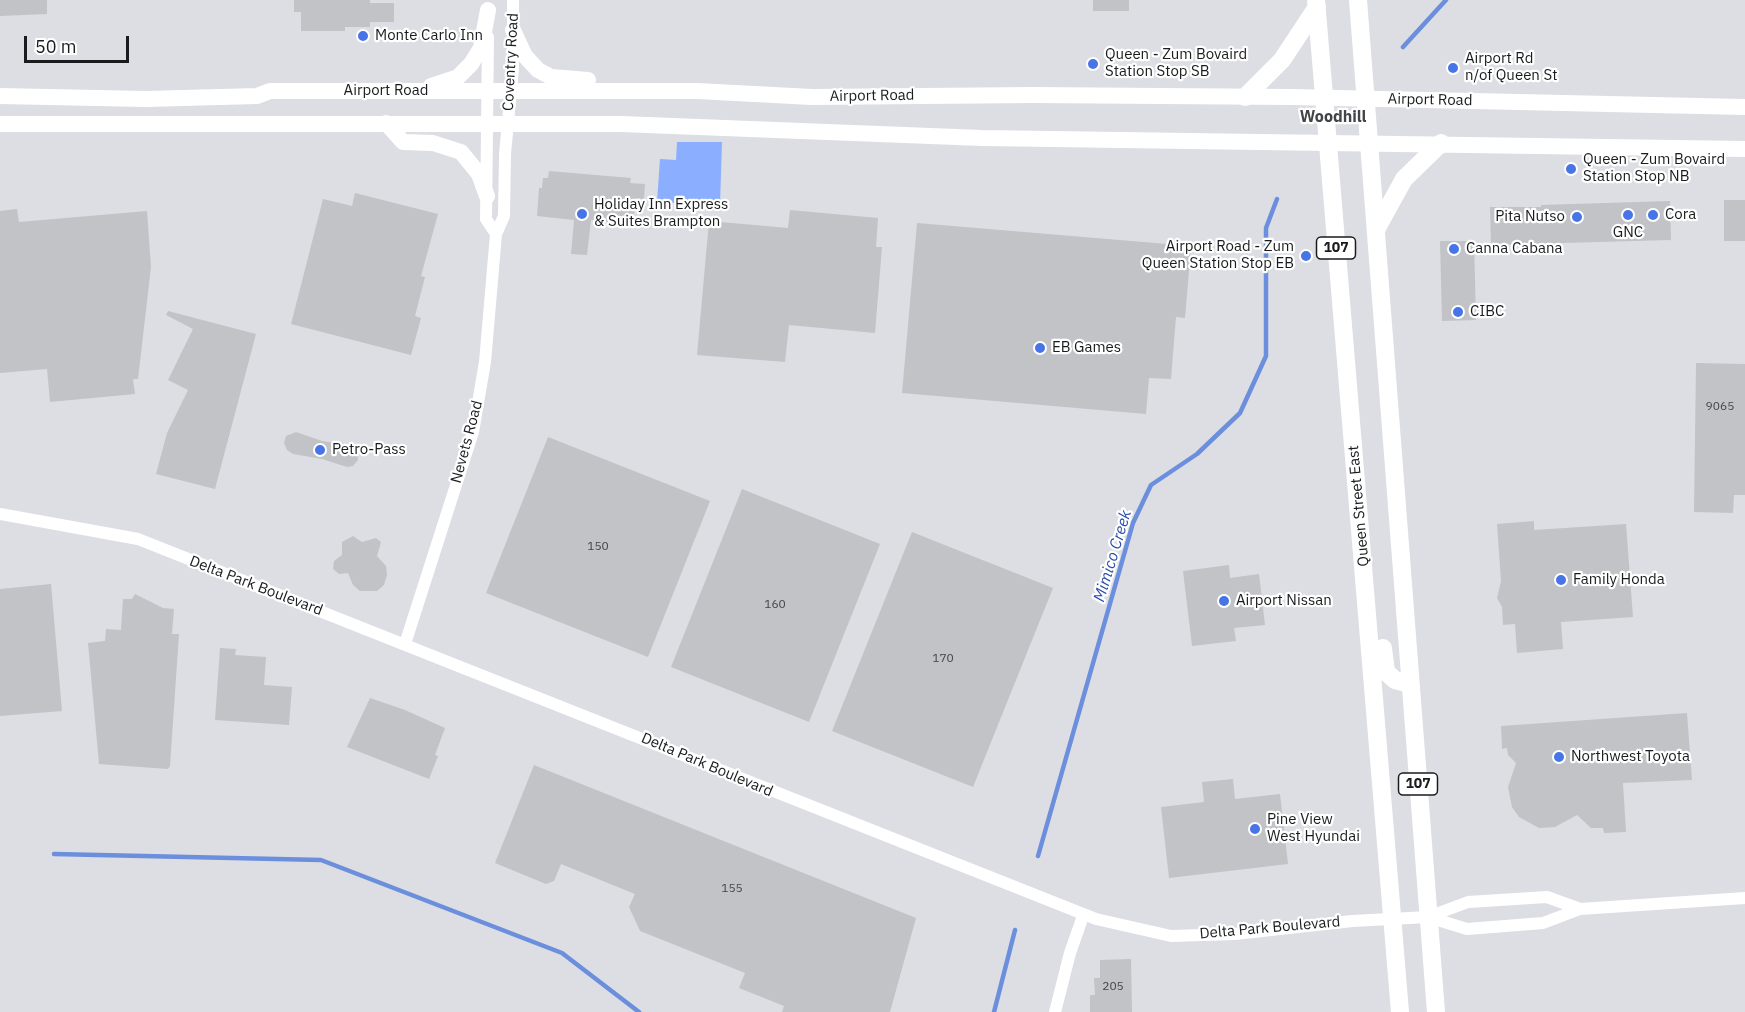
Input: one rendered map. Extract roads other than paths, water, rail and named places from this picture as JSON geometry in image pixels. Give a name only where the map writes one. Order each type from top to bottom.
[{"type":"main road","name":"107","points":[[1358,0],[1436,1012]]},
{"type":"main road","points":[[1245,97],[1281,60],[1316,3]]},
{"type":"main road","name":"Queen Street East","points":[[1316,3],[1369,616],[1400,1012]]},
{"type":"main road","points":[[405,91],[441,85],[463,72],[481,48],[488,5]]},
{"type":"main road","points":[[513,30],[525,56],[538,70],[551,77],[598,80],[616,91]]},
{"type":"main road","name":"Airport Road","points":[[0,96],[147,99],[257,96],[270,92],[697,91],[812,97],[962,95],[1366,98],[1745,107]]},
{"type":"main road","points":[[386,123],[403,142],[433,143],[461,152],[479,174],[487,196]]},
{"type":"main road","points":[[0,124],[621,124],[982,138],[1328,141],[1745,149]]},
{"type":"main road","points":[[1377,228],[1404,179],[1441,143]]},
{"type":"main road","points":[[1369,616],[1381,627],[1386,672],[1395,680],[1410,684]]},
{"type":"street","name":"Coventry Road","points":[[508,124],[513,0]]},
{"type":"street","name":"Coventry Road","points":[[487,124],[488,5]]},
{"type":"street","name":"Nevets Road","points":[[487,124],[486,219],[496,234]]},
{"type":"street","name":"Nevets Road","points":[[405,644],[472,432],[486,356],[496,234],[504,216],[508,124]]},
{"type":"street","name":"Delta Park Boulevard","points":[[0,514],[138,539],[1083,916],[1171,936],[1235,934],[1428,917]]},
{"type":"street","points":[[1428,917],[1468,902],[1547,897],[1580,909]]},
{"type":"street","points":[[1428,917],[1467,929],[1543,922],[1580,909],[1745,898]]},
{"type":"street","points":[[1055,1012],[1070,953],[1083,916]]},
{"type":"waterway","name":"Mimico Creek","points":[[1403,47],[1446,0]]},
{"type":"waterway","name":"Mimico Creek","points":[[1038,856],[1133,523],[1151,485],[1197,454],[1240,413],[1266,356],[1266,228],[1277,199]]},
{"type":"waterway","points":[[54,854],[321,860],[562,953],[639,1012]]},
{"type":"waterway","name":"Mimico Creek","points":[[994,1012],[1015,930]]},
{"type":"place","name":"Monte Carlo Inn","points":[[363,36]]},
{"type":"place","name":"Queen - Zum Bovaird Station Stop SB","points":[[1093,64]]},
{"type":"place","name":"Airport Rd n/of Queen St","points":[[1453,68]]},
{"type":"place","name":"Queen - Zum Bovaird Station Stop NB","points":[[1571,169]]},
{"type":"place","name":"Holiday Inn Express & Suites Brampton","points":[[582,214]]},
{"type":"place","name":"GNC","points":[[1628,215]]},
{"type":"place","name":"Cora","points":[[1653,215]]},
{"type":"place","name":"Pita Nutso","points":[[1577,217]]},
{"type":"place","name":"Canna Cabana","points":[[1454,249]]},
{"type":"place","name":"Airport Road - Zum Queen Station Stop EB","points":[[1306,256]]},
{"type":"place","name":"CIBC","points":[[1458,312]]},
{"type":"place","name":"EB Games","points":[[1040,348]]},
{"type":"place","name":"Petro-Pass","points":[[320,450]]},
{"type":"place","name":"Family Honda","points":[[1561,580]]},
{"type":"place","name":"Airport Nissan","points":[[1224,601]]},
{"type":"place","name":"Northwest Toyota","points":[[1559,757]]},
{"type":"place","name":"Pine View West Hyundai","points":[[1255,829]]},
{"type":"district","name":"Woodhill","points":[[1333,117]]}]
